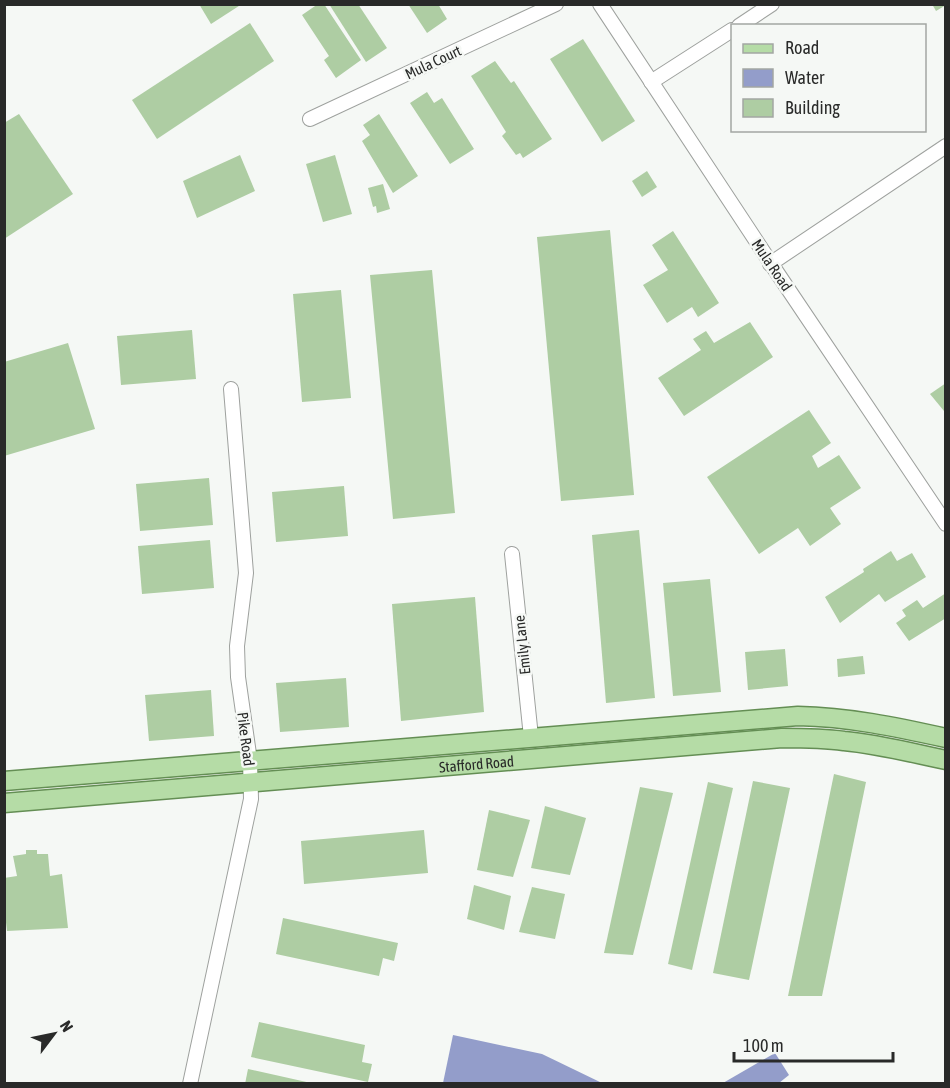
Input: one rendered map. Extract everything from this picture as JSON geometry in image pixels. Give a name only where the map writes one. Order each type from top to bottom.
[{"type":"main road","name":"Stafford Road","points":[[4,781],[798,716],[863,721],[945,738]]},
{"type":"main road","points":[[685,724],[686,746]]},
{"type":"main road","name":"Stafford Road","points":[[4,803],[782,738],[814,738],[874,745],[945,760]]},
{"type":"main road","points":[[463,743],[464,766]]},
{"type":"street","name":"Mula Court","points":[[310,118],[556,4]]},
{"type":"street","name":"Mula Road","points":[[600,4],[770,264],[944,519]]},
{"type":"street","points":[[742,24],[772,4]]},
{"type":"street","points":[[651,82],[731,31]]},
{"type":"street","points":[[770,264],[945,146]]},
{"type":"street","name":"Pike Road","points":[[190,1083],[251,799],[250,761],[238,677],[237,646],[246,573],[231,389]]},
{"type":"street","name":"Emily Lane","points":[[512,554],[531,737]]},
{"type":"water","points":[[453,1035],[542,1054],[602,1083],[443,1083]]},
{"type":"water","points":[[775,1053],[789,1075],[779,1083],[723,1083]]},
{"type":"building","points":[[199,4],[242,4],[211,24]]},
{"type":"building","points":[[318,4],[324,4],[361,60],[336,78],[324,60],[329,56],[302,15]]},
{"type":"building","points":[[329,4],[358,4],[387,48],[366,62]]},
{"type":"building","points":[[408,4],[438,4],[447,19],[427,33]]},
{"type":"building","points":[[932,4],[946,4],[946,5],[936,11]]},
{"type":"building","points":[[250,23],[274,61],[157,139],[132,100]]},
{"type":"building","points":[[583,39],[635,121],[602,142],[550,59]]},
{"type":"building","points":[[495,61],[511,83],[514,81],[552,139],[523,158],[520,153],[516,155],[502,136],[506,132],[471,76]]},
{"type":"building","points":[[427,92],[434,103],[442,98],[474,149],[450,164],[410,103]]},
{"type":"building","points":[[19,114],[73,194],[4,239],[4,123]]},
{"type":"building","points":[[379,114],[418,176],[393,193],[362,141],[370,135],[363,125]]},
{"type":"building","points":[[240,155],[255,191],[197,218],[183,181]]},
{"type":"building","points":[[335,155],[352,214],[323,222],[306,164]]},
{"type":"building","points":[[647,171],[657,187],[642,197],[632,181]]},
{"type":"building","points":[[383,184],[390,209],[377,213],[368,188]]},
{"type":"building","points":[[610,230],[634,495],[561,501],[537,237]]},
{"type":"building","points":[[673,231],[719,303],[698,317],[692,307],[667,323],[643,285],[668,270],[652,245]]},
{"type":"building","points":[[432,270],[455,513],[393,519],[370,275]]},
{"type":"building","points":[[341,290],[351,398],[302,402],[293,294]]},
{"type":"building","points":[[750,322],[773,357],[684,416],[658,378],[701,350],[693,339],[706,331],[714,343]]},
{"type":"building","points":[[192,330],[196,379],[121,385],[117,336]]},
{"type":"building","points":[[68,343],[95,429],[4,456],[4,362]]},
{"type":"building","points":[[946,383],[946,410],[944,411],[930,394]]},
{"type":"building","points":[[809,410],[831,443],[812,456],[818,468],[839,455],[861,488],[830,508],[841,524],[810,546],[798,528],[759,554],[707,477]]},
{"type":"building","points":[[209,478],[213,525],[140,531],[136,484]]},
{"type":"building","points":[[344,486],[348,536],[276,542],[272,492]]},
{"type":"building","points":[[639,530],[655,698],[606,703],[592,535]]},
{"type":"building","points":[[210,540],[214,588],[142,594],[138,546]]},
{"type":"building","points":[[891,551],[897,561],[912,553],[926,577],[885,602],[879,594],[840,623],[825,597]]},
{"type":"building","points":[[710,579],[721,692],[673,696],[663,583]]},
{"type":"building","points":[[946,593],[946,618],[909,641],[896,623],[906,616],[902,610],[917,600],[923,608]]},
{"type":"building","points":[[475,597],[484,712],[401,721],[392,604]]},
{"type":"building","points":[[785,649],[788,686],[748,690],[745,652]]},
{"type":"building","points":[[863,656],[865,674],[838,677],[837,659]]},
{"type":"building","points":[[346,678],[349,727],[280,732],[276,683]]},
{"type":"building","points":[[211,690],[214,736],[149,741],[145,695]]},
{"type":"building","points":[[834,774],[866,782],[822,996],[788,996]]},
{"type":"building","points":[[753,781],[790,788],[749,980],[713,973]]},
{"type":"building","points":[[708,782],[733,788],[692,970],[668,964]]},
{"type":"building","points":[[640,787],[673,793],[633,955],[604,953]]},
{"type":"building","points":[[545,806],[586,818],[570,875],[531,868]]},
{"type":"building","points":[[489,810],[530,820],[513,877],[477,870]]},
{"type":"building","points":[[424,830],[428,873],[304,884],[301,841]]},
{"type":"building","points":[[26,850],[37,850],[37,854],[48,854],[50,876],[62,874],[68,928],[7,931],[4,878],[17,876],[13,856],[26,854]]},
{"type":"building","points":[[474,885],[511,896],[504,930],[467,919]]},
{"type":"building","points":[[532,887],[565,894],[555,939],[519,932]]},
{"type":"building","points":[[283,918],[398,943],[394,961],[383,958],[379,976],[276,954]]},
{"type":"building","points":[[259,1022],[365,1045],[362,1062],[372,1064],[368,1082],[251,1057]]},
{"type":"building","points":[[248,1069],[311,1083],[245,1084]]}]
